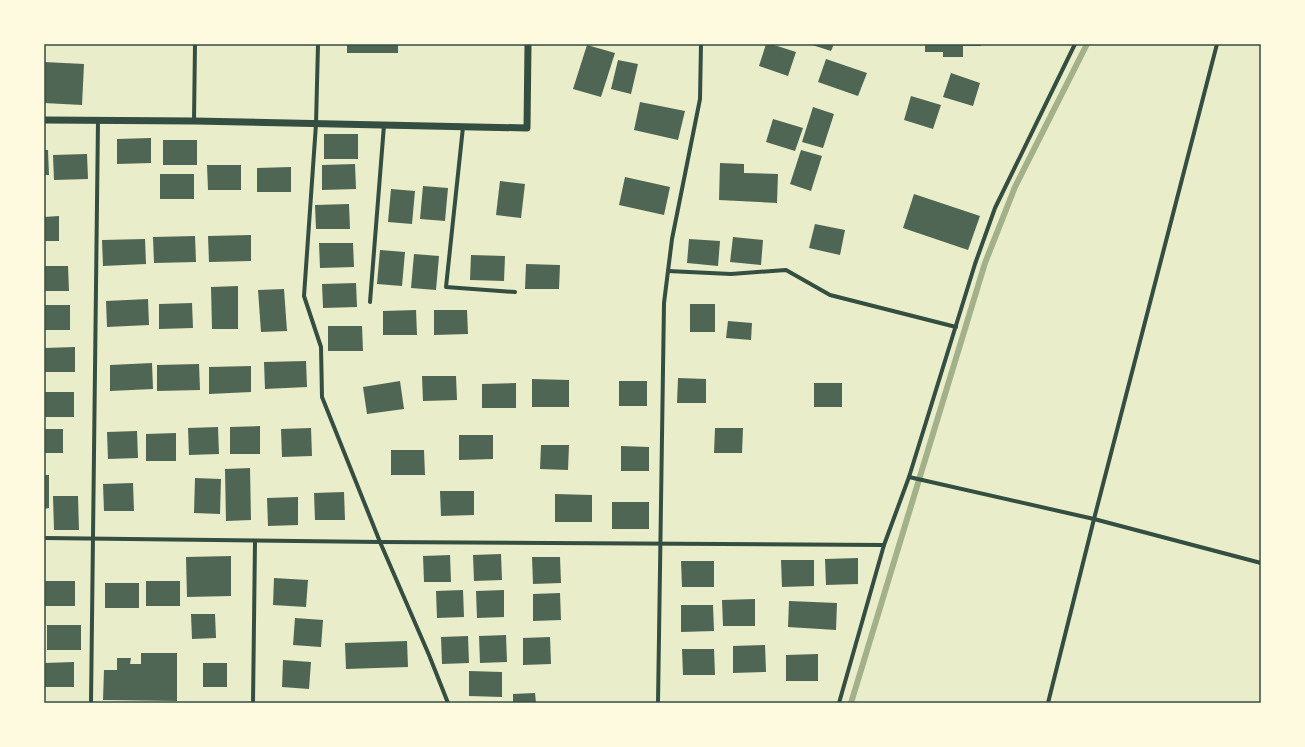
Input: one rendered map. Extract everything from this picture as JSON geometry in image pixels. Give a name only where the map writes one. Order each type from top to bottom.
[{"type":"street","points":[[194,121],[195,44]]},
{"type":"street","points":[[318,44],[316,124],[304,296],[321,347],[322,397],[380,542],[448,703]]},
{"type":"street","points":[[44,120],[194,121],[527,128],[528,44]]},
{"type":"street","points":[[658,703],[664,303],[672,239],[700,99],[701,44]]},
{"type":"street","points":[[838,703],[884,545],[909,477],[975,264],[995,208],[1075,44]]},
{"type":"street","points":[[1048,703],[1217,44]]},
{"type":"street","points":[[91,703],[98,120]]},
{"type":"street","points":[[370,302],[384,125]]},
{"type":"street","points":[[462,127],[446,287],[514,292]]},
{"type":"street","points":[[668,271],[731,274],[786,270],[830,295],[956,327]]},
{"type":"street","points":[[909,477],[1094,519],[1261,563]]},
{"type":"street","points":[[44,538],[884,545]]},
{"type":"street","points":[[253,703],[254,540]]},
{"type":"building","points":[[347,44],[398,44],[398,53],[347,53]]},
{"type":"building","points":[[766,44],[771,44],[796,52],[788,76],[759,66]]},
{"type":"building","points":[[809,44],[834,44],[831,51]]},
{"type":"building","points":[[925,44],[981,44],[981,46],[963,46],[963,57],[943,57],[943,52],[925,52]]},
{"type":"building","points":[[587,45],[615,53],[601,97],[573,89]]},
{"type":"building","points":[[826,59],[867,73],[858,96],[818,82]]},
{"type":"building","points":[[618,60],[638,64],[631,94],[611,89]]},
{"type":"building","points":[[44,62],[84,64],[82,105],[44,103]]},
{"type":"building","points":[[951,73],[980,83],[973,106],[943,97]]},
{"type":"building","points":[[911,96],[941,105],[933,129],[904,120]]},
{"type":"building","points":[[640,102],[685,111],[678,140],[634,130]]},
{"type":"building","points":[[813,107],[834,114],[823,148],[802,142]]},
{"type":"building","points":[[773,119],[803,128],[795,151],[766,142]]},
{"type":"building","points":[[324,134],[358,134],[358,159],[324,159]]},
{"type":"building","points":[[151,138],[151,163],[117,164],[117,139]]},
{"type":"building","points":[[163,140],[197,140],[197,165],[163,165]]},
{"type":"building","points":[[44,150],[48,150],[49,175],[44,175]]},
{"type":"building","points":[[801,150],[822,156],[811,191],[790,184]]},
{"type":"building","points":[[87,154],[88,179],[54,180],[53,155]]},
{"type":"building","points":[[720,163],[744,164],[744,173],[778,174],[777,203],[719,200]]},
{"type":"building","points":[[355,164],[356,189],[322,190],[322,165]]},
{"type":"building","points":[[207,165],[241,165],[241,190],[208,190]]},
{"type":"building","points":[[291,167],[291,192],[257,192],[257,168]]},
{"type":"building","points":[[160,174],[194,174],[194,199],[160,199]]},
{"type":"building","points":[[625,177],[670,187],[664,215],[619,205]]},
{"type":"building","points":[[500,181],[525,184],[521,218],[496,215]]},
{"type":"building","points":[[423,186],[448,188],[445,221],[420,219]]},
{"type":"building","points":[[391,189],[415,191],[412,224],[388,222]]},
{"type":"building","points":[[914,194],[980,216],[968,250],[903,228]]},
{"type":"building","points":[[349,204],[350,229],[316,229],[315,205]]},
{"type":"building","points":[[59,216],[59,241],[44,241],[44,217]]},
{"type":"building","points":[[815,224],[845,230],[840,255],[809,248]]},
{"type":"building","points":[[251,235],[251,261],[209,262],[208,236]]},
{"type":"building","points":[[195,236],[196,262],[154,263],[153,237]]},
{"type":"building","points":[[733,237],[763,240],[761,265],[730,262]]},
{"type":"building","points":[[145,239],[146,264],[103,266],[102,240]]},
{"type":"building","points":[[689,239],[720,241],[718,266],[687,263]]},
{"type":"building","points":[[319,243],[353,243],[354,267],[320,268]]},
{"type":"building","points":[[380,250],[405,252],[402,286],[377,284]]},
{"type":"building","points":[[414,254],[439,256],[436,290],[411,288]]},
{"type":"building","points":[[471,255],[505,256],[504,281],[470,280]]},
{"type":"building","points":[[526,264],[560,265],[559,289],[525,289]]},
{"type":"building","points":[[44,266],[68,266],[69,291],[44,291]]},
{"type":"building","points":[[356,283],[357,307],[323,308],[322,284]]},
{"type":"building","points":[[238,286],[238,329],[212,329],[211,287]]},
{"type":"building","points":[[284,289],[287,331],[261,332],[258,290]]},
{"type":"building","points":[[148,299],[149,325],[107,327],[106,301]]},
{"type":"building","points":[[192,303],[193,328],[159,329],[159,304]]},
{"type":"building","points":[[690,304],[715,304],[715,332],[690,332]]},
{"type":"building","points":[[44,305],[70,305],[70,330],[44,330]]},
{"type":"building","points":[[416,310],[417,335],[383,335],[383,311]]},
{"type":"building","points":[[434,310],[467,310],[468,334],[434,335]]},
{"type":"building","points":[[728,321],[752,323],[751,340],[726,338]]},
{"type":"building","points":[[328,326],[362,326],[363,351],[328,351]]},
{"type":"building","points":[[75,347],[75,372],[44,372],[44,348]]},
{"type":"building","points":[[306,361],[307,387],[265,389],[264,362]]},
{"type":"building","points":[[152,363],[153,389],[110,391],[110,365]]},
{"type":"building","points":[[199,364],[200,390],[157,391],[157,365]]},
{"type":"building","points":[[251,366],[251,392],[209,394],[209,367]]},
{"type":"building","points":[[422,376],[456,376],[457,400],[423,401]]},
{"type":"building","points":[[678,378],[706,379],[706,403],[677,403]]},
{"type":"building","points":[[532,379],[569,380],[569,407],[532,407]]},
{"type":"building","points":[[400,381],[404,409],[367,414],[363,387]]},
{"type":"building","points":[[619,381],[647,381],[647,406],[619,406]]},
{"type":"building","points":[[516,383],[516,408],[482,408],[482,384]]},
{"type":"building","points":[[814,383],[842,383],[842,407],[814,407]]},
{"type":"building","points":[[44,392],[74,392],[74,417],[44,417]]},
{"type":"building","points":[[260,426],[260,454],[230,454],[230,427]]},
{"type":"building","points":[[218,427],[219,454],[189,455],[188,428]]},
{"type":"building","points":[[311,428],[312,456],[282,457],[281,429]]},
{"type":"building","points":[[715,428],[743,428],[742,453],[714,453]]},
{"type":"building","points":[[44,429],[63,429],[63,453],[44,453]]},
{"type":"building","points":[[137,431],[138,458],[108,459],[107,432]]},
{"type":"building","points":[[176,433],[176,461],[146,461],[146,434]]},
{"type":"building","points":[[459,435],[493,435],[493,459],[459,460]]},
{"type":"building","points":[[541,445],[569,445],[568,470],[540,469]]},
{"type":"building","points":[[621,446],[649,447],[649,471],[621,471]]},
{"type":"building","points":[[391,450],[424,450],[425,475],[391,475]]},
{"type":"building","points":[[250,468],[251,520],[226,521],[225,469]]},
{"type":"building","points":[[44,475],[49,475],[49,508],[44,509]]},
{"type":"building","points":[[195,478],[221,479],[220,514],[194,513]]},
{"type":"building","points":[[133,483],[134,511],[104,511],[103,484]]},
{"type":"building","points":[[440,491],[474,491],[474,515],[441,516]]},
{"type":"building","points":[[344,492],[345,520],[315,520],[314,493]]},
{"type":"building","points":[[555,494],[592,495],[592,522],[555,522]]},
{"type":"building","points":[[53,496],[78,496],[79,530],[54,530]]},
{"type":"building","points":[[298,497],[298,525],[268,526],[267,498]]},
{"type":"building","points":[[612,502],[649,502],[649,529],[612,529]]},
{"type":"building","points":[[501,554],[502,580],[474,581],[473,555]]},
{"type":"building","points":[[450,555],[451,582],[424,582],[423,556]]},
{"type":"building","points":[[231,556],[231,596],[187,597],[186,557]]},
{"type":"building","points":[[532,557],[560,557],[561,583],[533,584]]},
{"type":"building","points":[[858,558],[858,584],[826,585],[825,559]]},
{"type":"building","points":[[781,560],[814,560],[814,586],[782,587]]},
{"type":"building","points":[[681,561],[714,561],[714,587],[682,587]]},
{"type":"building","points":[[274,578],[308,580],[306,607],[273,605]]},
{"type":"building","points":[[44,581],[75,581],[75,606],[44,606]]},
{"type":"building","points":[[146,581],[180,581],[180,606],[146,606]]},
{"type":"building","points":[[105,583],[139,583],[139,608],[105,608]]},
{"type":"building","points":[[463,590],[464,617],[437,618],[436,591]]},
{"type":"building","points":[[504,590],[504,617],[477,618],[476,591]]},
{"type":"building","points":[[560,593],[561,620],[533,621],[533,594]]},
{"type":"building","points":[[755,599],[755,626],[723,626],[722,600]]},
{"type":"building","points":[[789,601],[837,603],[836,630],[788,627]]},
{"type":"building","points":[[681,605],[713,605],[714,631],[681,632]]},
{"type":"building","points":[[191,614],[215,614],[216,638],[192,639]]},
{"type":"building","points":[[295,618],[323,620],[321,647],[293,645]]},
{"type":"building","points":[[47,625],[81,625],[81,650],[47,650]]},
{"type":"building","points":[[506,635],[507,662],[480,663],[479,636]]},
{"type":"building","points":[[468,636],[469,663],[442,664],[441,637]]},
{"type":"building","points":[[550,637],[551,664],[523,665],[523,638]]},
{"type":"building","points":[[407,641],[408,667],[346,669],[345,643]]},
{"type":"building","points":[[765,645],[766,672],[733,673],[733,646]]},
{"type":"building","points":[[682,649],[714,649],[715,675],[683,675]]},
{"type":"building","points":[[141,653],[177,653],[177,701],[103,700],[104,670],[117,670],[117,658],[131,658],[130,664],[141,664]]},
{"type":"building","points":[[818,654],[818,681],[786,681],[786,655]]},
{"type":"building","points":[[283,660],[311,662],[309,689],[282,687]]},
{"type":"building","points":[[74,662],[74,687],[44,687],[44,663]]},
{"type":"building","points":[[203,663],[227,663],[227,687],[203,687]]},
{"type":"building","points":[[469,671],[502,672],[502,697],[469,696]]},
{"type":"building","points":[[535,693],[536,703],[513,703],[513,694]]},
{"type":"waterway","points":[[851,703],[985,263],[1015,187],[1087,44]]}]
